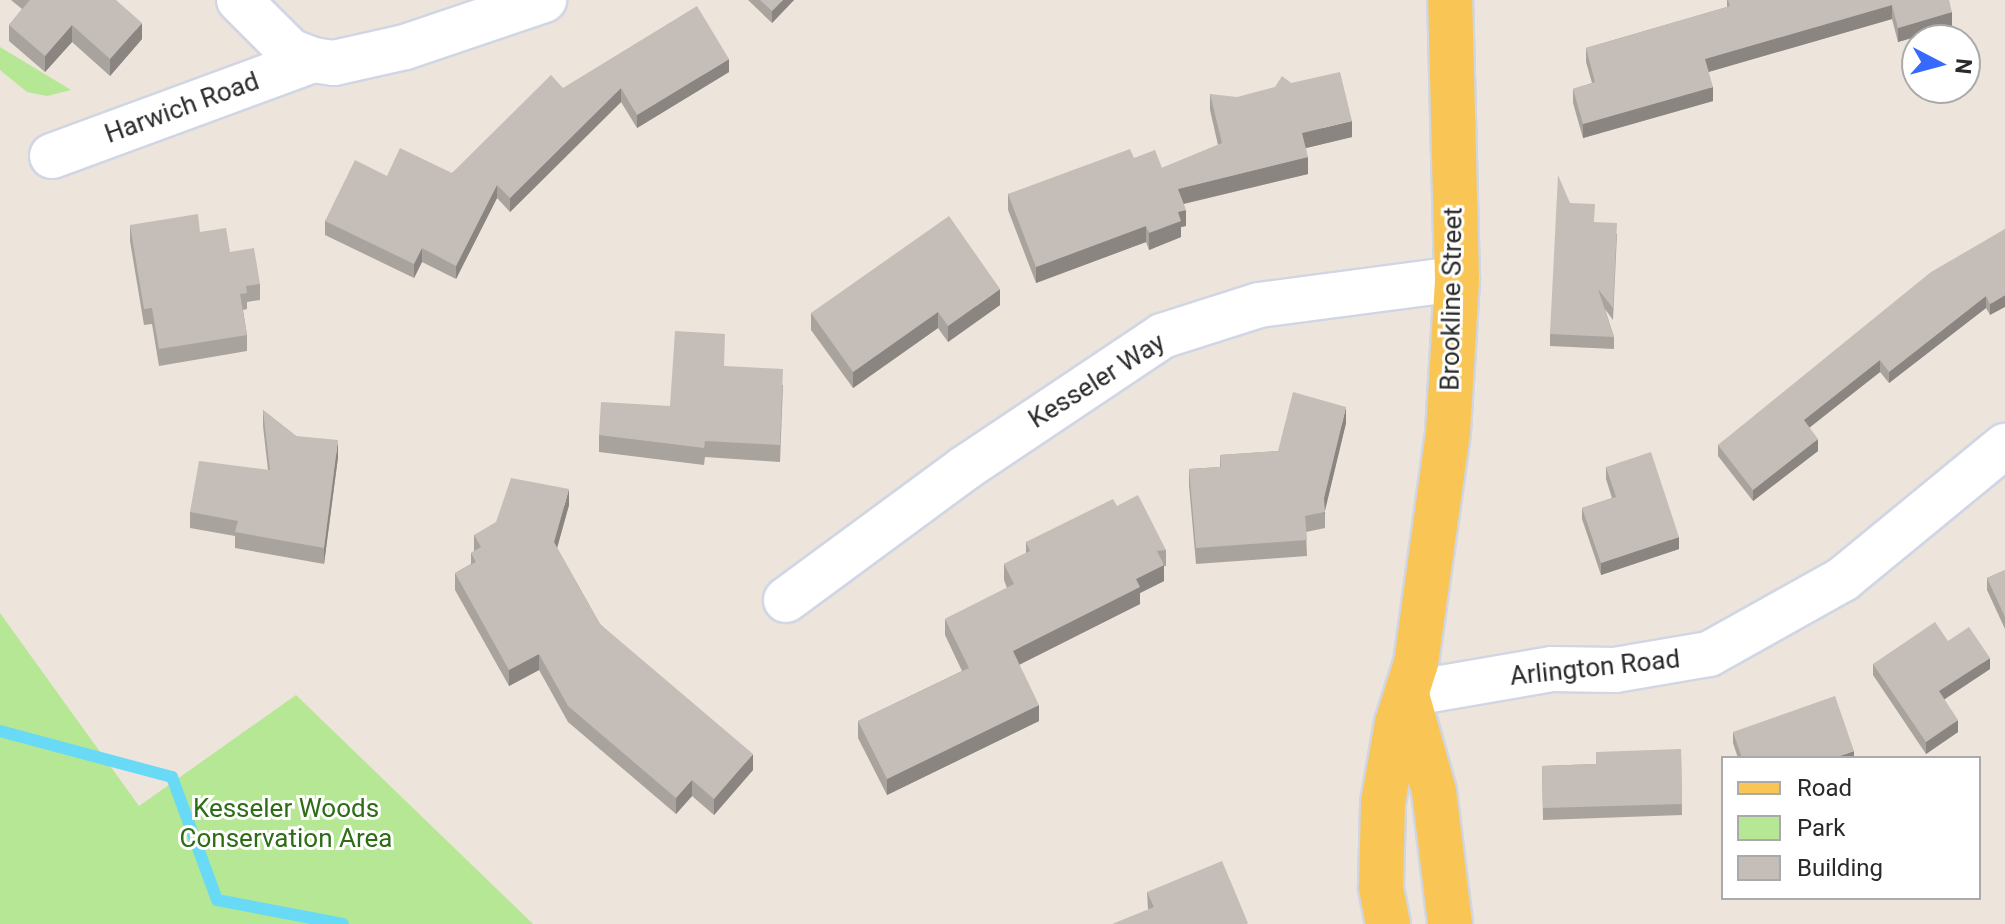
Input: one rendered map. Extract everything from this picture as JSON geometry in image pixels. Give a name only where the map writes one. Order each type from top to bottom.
[{"type":"main road","name":"Brookline Street","points":[[1388,924],[1381,887],[1383,803],[1397,723],[1407,694],[1426,596],[1448,432],[1457,279],[1450,0]]},
{"type":"main road","points":[[1407,694],[1434,791],[1450,924]]},
{"type":"street","name":"Harwich Road","points":[[239,0],[290,51],[313,60],[334,63],[405,47],[544,0]]},
{"type":"street","name":"Harwich Road","points":[[52,156],[313,60]]},
{"type":"street","name":"Kesseler Way","points":[[786,600],[965,468],[1162,336],[1259,305],[1457,279]]},
{"type":"street","name":"Arlington Road","points":[[1407,694],[1552,669],[1615,670],[1709,654],[1843,579],[2005,446]]},
{"type":"green space","points":[[0,47],[71,90],[47,96],[27,92],[0,70]]},
{"type":"green space","name":"Kesseler Woods Conservation Area","points":[[0,613],[139,806],[296,695],[533,924],[0,924]]},
{"type":"building","points":[[30,0],[116,0],[142,23],[110,59],[72,25],[45,56],[9,25]]},
{"type":"building","points":[[760,0],[783,0],[772,11]]},
{"type":"building","points":[[1728,0],[1949,0],[1952,12],[1912,24],[1901,24],[1898,28],[1892,5],[1705,59],[1713,87],[1583,124],[1573,89],[1595,82],[1586,48],[1730,6]]},
{"type":"building","points":[[697,6],[729,59],[637,115],[621,88],[510,198],[497,185],[456,266],[422,248],[414,264],[325,221],[355,160],[387,176],[400,148],[452,173],[551,75],[563,88]]},
{"type":"building","points":[[1340,72],[1352,121],[1302,133],[1308,157],[1178,189],[1186,210],[1178,212],[1181,221],[1149,233],[1146,226],[1036,267],[1008,194],[1130,149],[1134,158],[1155,150],[1162,168],[1222,143],[1210,94],[1237,97],[1275,87],[1282,76],[1291,83]]},
{"type":"building","points":[[1558,175],[1570,203],[1595,204],[1594,222],[1617,223],[1613,308],[1598,289],[1614,337],[1550,334]]},
{"type":"building","points":[[198,214],[200,232],[226,228],[230,252],[254,248],[260,284],[246,286],[247,293],[240,294],[247,335],[159,349],[152,308],[144,309],[130,225]]},
{"type":"building","points":[[949,216],[1000,289],[948,326],[938,312],[853,372],[811,313]]},
{"type":"building","points":[[2005,229],[2005,295],[1990,304],[1986,296],[1889,372],[1880,360],[1804,420],[1818,439],[1753,490],[1718,445],[1931,272]]},
{"type":"building","points":[[675,331],[725,334],[724,366],[783,369],[780,445],[705,441],[704,448],[599,435],[601,402],[670,406]]},
{"type":"building","points":[[1293,392],[1346,407],[1324,498],[1325,512],[1305,516],[1307,540],[1196,548],[1189,469],[1221,467],[1220,455],[1278,451]]},
{"type":"building","points":[[263,410],[296,436],[338,440],[324,548],[235,532],[238,521],[190,512],[199,461],[270,470]]},
{"type":"building","points":[[1651,452],[1679,537],[1601,563],[1582,508],[1616,497],[1606,467]]},
{"type":"building","points":[[511,478],[569,489],[554,542],[600,624],[753,754],[714,799],[692,780],[676,798],[568,706],[539,654],[509,670],[455,573],[476,562],[471,553],[481,547],[474,535],[496,522]]},
{"type":"building","points":[[1138,495],[1166,550],[1157,551],[1164,565],[1136,579],[1140,587],[1013,651],[1039,705],[887,779],[858,721],[969,668],[945,619],[1014,584],[1004,564],[1030,551],[1026,542],[1113,499],[1117,506]]},
{"type":"building","points":[[2005,570],[2005,617],[1987,578]]},
{"type":"building","points":[[1935,622],[1948,641],[1969,627],[1990,658],[1939,691],[1958,720],[1926,742],[1873,664]]},
{"type":"building","points":[[1835,696],[1854,751],[1840,756],[1741,756],[1733,732]]},
{"type":"building","points":[[1681,749],[1682,804],[1543,808],[1542,766],[1596,764],[1596,752]]},
{"type":"building","points":[[1222,861],[1248,923],[1112,924],[1154,907],[1147,892]]},
{"type":"waterway","points":[[0,731],[172,777],[217,900],[343,924]]}]
